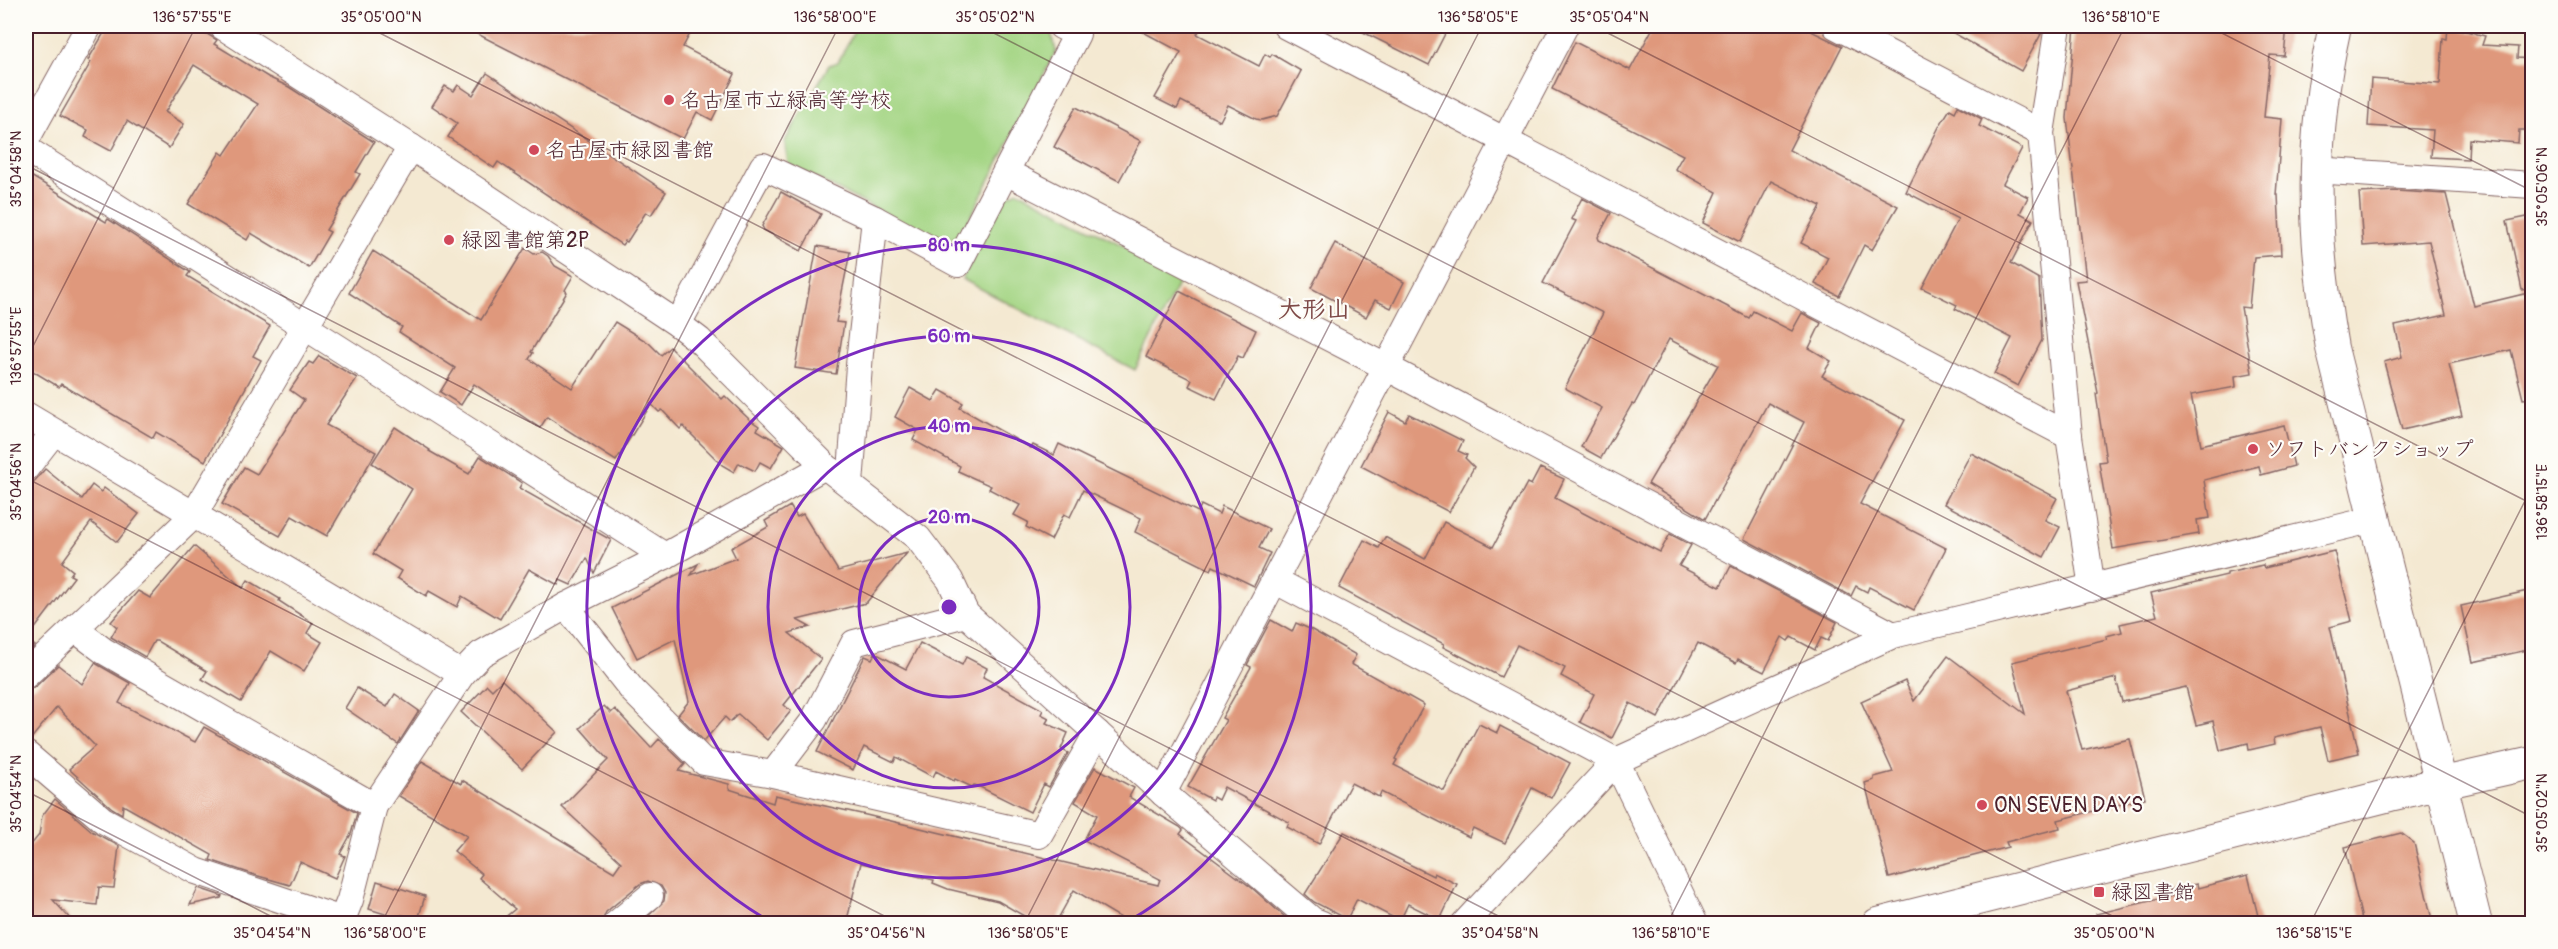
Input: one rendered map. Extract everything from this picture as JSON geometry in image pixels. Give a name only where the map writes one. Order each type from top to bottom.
[{"type":"street","points":[[26,140],[88,26]]},
{"type":"street","points":[[222,26],[411,147],[699,340],[825,466],[918,538],[950,580],[966,614],[1163,793],[1312,920],[1322,924]]},
{"type":"street","points":[[678,324],[763,166],[875,219],[958,264],[1077,34],[1061,26]]},
{"type":"street","points":[[1286,26],[2069,436]]},
{"type":"street","points":[[1163,793],[1565,26]]},
{"type":"street","points":[[1836,26],[2041,133]]},
{"type":"street","points":[[2058,26],[2041,133],[2069,436],[2092,588]]},
{"type":"street","points":[[2335,26],[2315,170],[2321,287],[2332,348],[2476,924]]},
{"type":"street","points":[[26,675],[193,516],[411,147]]},
{"type":"street","points":[[26,149],[665,556]]},
{"type":"street","points":[[2315,170],[2532,185]]},
{"type":"street","points":[[1006,172],[1386,367],[1893,635]]},
{"type":"street","points":[[850,484],[860,352],[875,219]]},
{"type":"street","points":[[26,415],[462,675]]},
{"type":"street","points":[[26,468],[54,432]]},
{"type":"street","points":[[26,754],[103,820],[196,871],[346,922],[374,806],[462,675],[482,654],[566,606],[665,556],[825,466]]},
{"type":"street","points":[[1464,924],[1616,761],[1893,635],[2375,519]]},
{"type":"street","points":[[1274,580],[1616,761],[1695,924]]},
{"type":"street","points":[[566,606],[633,691],[704,762],[772,774],[1039,835],[1097,734]]},
{"type":"street","points":[[772,774],[814,720],[854,643],[966,614]]},
{"type":"street","points":[[75,629],[104,651],[374,806]]},
{"type":"street","points":[[1878,924],[2532,763]]},
{"type":"street","points":[[616,924],[650,896]]},
{"type":"green space","points":[[857,26],[1038,26],[1051,32],[1056,51],[961,235],[940,242],[788,164],[785,141],[829,65],[838,62]]},
{"type":"green space","points":[[1018,191],[1182,276],[1135,370],[962,279],[1005,197]]},
{"type":"building","points":[[108,26],[194,26],[217,40],[214,44],[289,87],[374,142],[356,172],[360,174],[326,230],[330,232],[309,268],[251,233],[247,240],[188,204],[220,152],[224,155],[258,104],[194,65],[165,112],[184,124],[169,148],[127,121],[111,151],[85,137],[88,130],[60,116],[91,62],[88,60]]},
{"type":"building","points":[[462,26],[694,26],[683,47],[735,74],[712,120],[697,112],[683,139]]},
{"type":"building","points":[[1132,26],[1202,26],[1197,34],[1259,66],[1265,54],[1270,57],[1272,54],[1301,71],[1277,116],[1262,120],[1256,119],[1228,105],[1220,121],[1181,101],[1177,109],[1155,98],[1181,52]]},
{"type":"building","points":[[1351,26],[1449,26],[1429,65]]},
{"type":"building","points":[[1654,26],[1801,26],[1842,46],[1789,150],[1898,206],[1872,250],[1864,245],[1839,296],[1815,284],[1828,257],[1801,243],[1821,206],[1771,181],[1740,242],[1703,223],[1717,192],[1675,169],[1683,155],[1552,89],[1575,42],[1630,70]]},
{"type":"building","points":[[1941,26],[2025,26],[2041,34],[2021,71]]},
{"type":"building","points":[[2075,26],[2287,26],[2284,56],[2270,55],[2264,117],[2282,119],[2276,195],[2278,195],[2281,255],[2254,257],[2249,308],[2241,307],[2252,373],[2235,376],[2236,387],[2191,395],[2201,445],[2284,425],[2294,466],[2261,475],[2259,466],[2204,480],[2210,518],[2197,520],[2199,534],[2113,549],[2099,462],[2106,461],[2096,394],[2098,393],[2076,281],[2086,280],[2067,118]]},
{"type":"building","points":[[2448,26],[2485,36],[2482,45],[2518,47],[2517,58],[2532,59],[2532,130],[2519,130],[2518,143],[2469,139],[2468,159],[2431,157],[2433,130],[2368,126],[2371,79],[2440,84],[2443,38],[2447,39]]},
{"type":"building","name":"名古屋市緑図書館","points":[[487,73],[666,192],[651,215],[646,212],[627,242],[625,241],[622,245],[498,162],[494,168],[448,137],[457,123],[432,106],[445,86],[454,91],[458,85],[473,95]]},
{"type":"building","points":[[1958,106],[1982,119],[1979,126],[2022,148],[2003,184],[2028,197],[2020,213],[2033,220],[2011,263],[2039,279],[2042,340],[2018,386],[1994,374],[2012,338],[1955,309],[1957,305],[1922,288],[1958,219],[1906,192],[1940,125],[1950,109],[1955,112]]},
{"type":"building","points":[[1076,107],[1141,141],[1119,181],[1054,147]]},
{"type":"building","points":[[26,173],[106,222],[108,219],[190,272],[187,276],[270,326],[253,356],[261,360],[205,461],[156,432],[153,438],[61,384],[59,387],[26,367]]},
{"type":"building","points":[[2396,191],[2446,194],[2474,306],[2532,292],[2532,398],[2523,399],[2511,350],[2449,364],[2462,416],[2402,430],[2384,362],[2402,357],[2395,326],[2446,315],[2429,241],[2363,246],[2359,193]]},
{"type":"building","points":[[781,192],[821,214],[801,251],[764,230],[762,226]]},
{"type":"building","points":[[1582,198],[1611,213],[1598,237],[1599,240],[1749,318],[1753,311],[1792,331],[1802,313],[1821,323],[1809,348],[1831,361],[1822,376],[1905,420],[1860,504],[1946,548],[1914,610],[1869,587],[1867,592],[1856,586],[1851,596],[1744,539],[1804,422],[1768,403],[1705,519],[1648,484],[1718,365],[1669,339],[1634,405],[1632,404],[1601,458],[1581,447],[1602,408],[1565,388],[1603,313],[1543,283],[1576,221],[1571,219]]},
{"type":"building","points":[[2532,216],[2532,289],[2522,290],[2507,221]]},
{"type":"building","points":[[1335,243],[1404,282],[1391,308],[1375,300],[1366,317],[1311,288]]},
{"type":"building","points":[[817,246],[850,252],[836,322],[844,323],[836,374],[795,368]]},
{"type":"building","points":[[525,248],[534,254],[542,252],[555,266],[573,276],[565,290],[567,292],[529,359],[572,388],[615,322],[649,343],[661,355],[670,347],[722,399],[725,396],[759,426],[757,430],[784,446],[771,468],[760,462],[755,471],[739,463],[734,472],[722,465],[683,426],[680,429],[662,410],[659,412],[651,404],[616,461],[547,417],[540,428],[474,384],[461,405],[440,392],[455,368],[399,332],[402,327],[349,293],[373,251],[481,320]]},
{"type":"building","points":[[1179,291],[1256,330],[1243,358],[1238,356],[1216,399],[1189,386],[1192,380],[1146,357]]},
{"type":"building","points":[[319,356],[357,378],[326,425],[376,452],[327,536],[292,516],[280,536],[222,504],[244,467],[257,474],[304,400],[290,390],[309,362],[313,364]]},
{"type":"building","points":[[910,388],[933,401],[940,390],[963,403],[960,408],[1031,448],[1033,445],[1054,455],[1059,444],[1198,512],[1201,505],[1219,514],[1222,506],[1269,529],[1259,548],[1270,553],[1254,586],[1213,566],[1211,570],[1135,532],[1141,518],[1083,490],[1070,517],[1064,514],[1051,540],[1026,527],[1028,522],[1014,515],[1020,505],[989,489],[991,486],[958,471],[960,466],[913,440],[918,430],[895,417]]},
{"type":"building","points":[[1389,412],[1405,421],[1409,414],[1463,441],[1458,451],[1467,455],[1465,458],[1474,467],[1449,512],[1361,466]]},
{"type":"building","points":[[395,427],[429,451],[469,474],[480,456],[522,483],[519,488],[611,540],[594,573],[587,558],[571,585],[560,580],[558,585],[529,569],[500,619],[462,596],[457,607],[429,591],[426,596],[397,578],[401,571],[373,554],[412,489],[372,463]]},
{"type":"building","points":[[1971,453],[2057,498],[2045,520],[2060,527],[2044,557],[1944,504]]},
{"type":"building","points":[[1540,468],[1564,479],[1555,498],[1606,525],[1660,552],[1670,534],[1691,545],[1679,566],[1720,587],[1731,566],[1837,622],[1828,641],[1821,638],[1815,650],[1791,637],[1788,641],[1782,637],[1764,672],[1738,659],[1736,663],[1698,643],[1658,718],[1630,703],[1612,738],[1580,722],[1594,694],[1561,676],[1565,668],[1517,645],[1501,677],[1339,588],[1364,540],[1379,548],[1385,537],[1425,559],[1444,522],[1493,547],[1527,483],[1531,485]]},
{"type":"building","points":[[45,469],[82,499],[92,485],[101,492],[104,488],[139,514],[117,542],[91,522],[62,562],[73,571],[70,575],[74,577],[27,639],[35,646],[26,655],[26,491]]},
{"type":"building","points":[[790,506],[797,517],[803,514],[838,571],[907,553],[866,603],[797,620],[810,627],[789,633],[821,659],[784,705],[791,711],[767,740],[738,714],[730,722],[725,717],[704,741],[678,715],[689,701],[675,639],[637,658],[612,608],[698,564],[691,575],[736,558],[731,548],[768,527],[765,521]]},
{"type":"building","points":[[194,546],[243,588],[248,580],[280,599],[279,601],[313,623],[307,633],[322,642],[304,671],[271,651],[241,702],[202,679],[207,671],[157,641],[154,641],[145,657],[111,637],[117,627],[111,622],[138,591],[150,598]]},
{"type":"building","points":[[2334,551],[2352,621],[2330,627],[2359,753],[2328,760],[2320,727],[2274,738],[2275,744],[2249,750],[2248,743],[2220,750],[2213,721],[2196,725],[2186,687],[2122,702],[2116,678],[2066,691],[2082,750],[2130,739],[2145,798],[2058,820],[2060,828],[2006,842],[2008,847],[1889,878],[1865,783],[1874,780],[1874,777],[1893,772],[1861,701],[1905,681],[1914,701],[1948,656],[2025,714],[2012,662],[2107,639],[2106,636],[2122,632],[2120,624],[2157,616],[2151,593],[2227,575],[2227,573],[2263,565],[2264,568]]},
{"type":"building","points":[[2532,590],[2532,649],[2473,662],[2461,606]]},
{"type":"building","points":[[1271,620],[1292,632],[1296,623],[1312,630],[1356,655],[1351,664],[1424,705],[1394,765],[1444,791],[1479,724],[1497,733],[1500,726],[1570,763],[1551,798],[1532,788],[1505,843],[1473,828],[1469,837],[1381,792],[1379,797],[1351,783],[1319,844],[1287,827],[1289,822],[1224,787],[1218,800],[1213,797],[1212,800],[1188,787],[1226,720],[1222,718],[1251,667],[1247,665]]},
{"type":"building","points":[[920,643],[962,665],[966,657],[987,668],[983,677],[1043,710],[1041,714],[1049,718],[1046,723],[1068,733],[1061,749],[1068,753],[1049,787],[1044,784],[1030,812],[978,786],[972,787],[955,779],[954,781],[936,771],[933,777],[896,757],[894,762],[864,747],[853,770],[817,752],[865,656],[872,659],[875,653],[906,669]]},
{"type":"building","points":[[95,663],[130,683],[119,703],[195,742],[204,727],[357,813],[351,834],[340,854],[345,856],[335,878],[300,862],[290,885],[255,875],[210,860],[212,855],[123,805],[122,814],[112,808],[69,769],[95,746],[57,707],[30,740],[26,739],[26,690],[36,686],[58,665],[82,684]]},
{"type":"building","points":[[502,680],[557,732],[522,769],[461,712],[487,685],[492,690]]},
{"type":"building","points":[[357,688],[387,707],[395,694],[419,711],[398,744],[345,708]]},
{"type":"building","points":[[604,706],[611,713],[615,709],[651,748],[659,739],[685,764],[679,771],[729,784],[729,789],[773,803],[775,795],[866,815],[1158,885],[1160,879],[1084,840],[1097,815],[1075,802],[1095,767],[1134,788],[1129,797],[1180,827],[1183,830],[1180,834],[1252,888],[1293,924],[1131,924],[1074,890],[1055,924],[1038,924],[998,901],[948,889],[933,883],[934,880],[861,863],[846,924],[640,924],[664,901],[665,893],[661,886],[648,881],[640,884],[606,912],[601,924],[497,924],[515,909],[479,878],[482,874],[454,851],[467,836],[399,796],[422,761],[461,784],[462,780],[614,872],[621,862],[562,807],[608,760],[580,728]]},
{"type":"building","points":[[55,799],[93,832],[119,846],[114,888],[99,887],[97,905],[53,900],[75,924],[26,924],[26,851],[39,835],[42,816]]},
{"type":"building","points":[[1344,832],[1433,876],[1434,873],[1457,884],[1440,920],[1408,904],[1400,921],[1357,899],[1347,919],[1314,902],[1305,894]]},
{"type":"building","points":[[2401,833],[2414,843],[2433,924],[2363,924],[2345,847]]},
{"type":"building","points":[[2248,875],[2260,924],[2098,924],[2096,914],[2171,896],[2169,890],[2197,884],[2198,888]]},
{"type":"building","points":[[377,881],[425,896],[418,920],[402,915],[401,919],[369,909]]},
{"type":"building","points":[[198,888],[222,896],[190,905]]},
{"type":"place","name":"名古屋市立緑高等学校","points":[[669,100]]},
{"type":"place","name":"名古屋市緑図書館","points":[[534,150]]},
{"type":"place","name":"緑図書館第2P","points":[[449,240]]},
{"type":"place","name":"ソフトバンクショップ","points":[[2253,449]]},
{"type":"place","name":"ON SEVEN DAYS","points":[[1982,805]]},
{"type":"place","name":"緑図書館","points":[[2099,892]]},
{"type":"district","name":"大形山","points":[[1314,309]]}]
